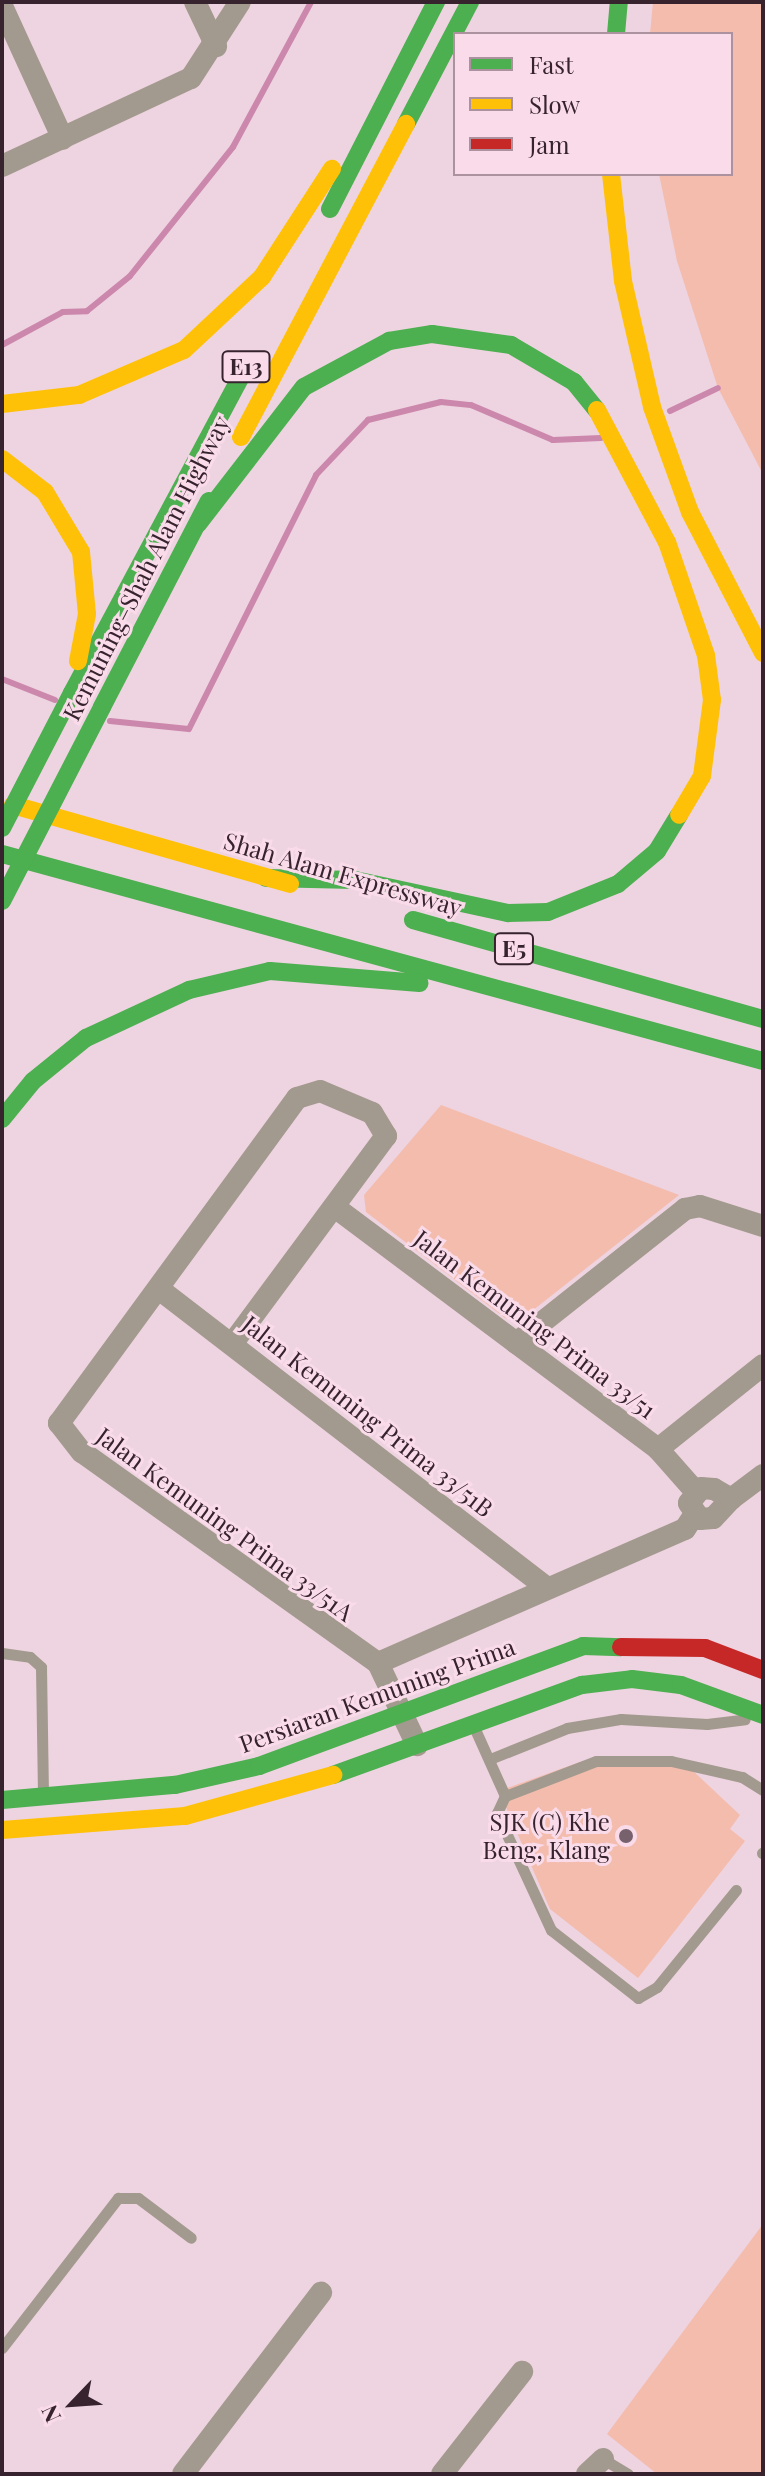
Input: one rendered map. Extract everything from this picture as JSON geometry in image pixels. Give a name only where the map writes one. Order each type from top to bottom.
[{"type":"main road","points":[[318,232],[436,2]]},
{"type":"main road","name":"Kemuning–Shah Alam Highway","points":[[454,32],[470,2]]},
{"type":"main road","points":[[616,32],[619,2]]},
{"type":"main road","name":"Kemuning–Shah Alam Highway","points":[[2,901],[453,35]]},
{"type":"main road","points":[[2,404],[92,390],[184,350],[219,320],[262,277],[416,40]]},
{"type":"main road","points":[[611,176],[636,350],[672,469],[722,582],[763,653]]},
{"type":"main road","points":[[198,524],[304,387],[389,341],[432,334],[511,345],[574,382],[596,405],[630,459],[692,604],[712,700],[702,776],[657,851],[618,884],[548,912],[508,913],[355,880],[266,878]]},
{"type":"main road","name":"Kemuning–Shah Alam Highway","points":[[2,828],[253,353]]},
{"type":"main road","points":[[2,459],[45,492],[81,552],[87,614],[72,693]]},
{"type":"main road","name":"Shah Alam Expressway","points":[[2,802],[357,904]]},
{"type":"main road","name":"E5","points":[[2,854],[763,1061]]},
{"type":"main road","name":"Shah Alam Expressway","points":[[387,912],[763,1019]]},
{"type":"main road","points":[[2,1119],[33,1081],[86,1038],[226,979],[270,971],[480,985]]},
{"type":"main road","name":"Persiaran Kemuning Prima","points":[[2,1800],[43,1800],[175,1785],[259,1766],[401,1716],[583,1646],[615,1642],[705,1648],[763,1670]]},
{"type":"main road","points":[[2,1830],[185,1816],[285,1792],[582,1685],[632,1679],[731,1699],[763,1716]]},
{"type":"street","points":[[195,2],[216,46]]},
{"type":"street","points":[[2,166],[191,78],[216,46],[240,2]]},
{"type":"street","points":[[2,6],[63,139]]},
{"type":"street","points":[[159,1289],[305,1092],[332,1094],[386,1129],[336,1208],[232,1344]]},
{"type":"street","points":[[516,1343],[685,1209],[700,1206],[763,1226]]},
{"type":"street","name":"Jalan Kemuning Prima 33/51","points":[[336,1208],[658,1449],[695,1491]]},
{"type":"street","name":"Jalan Kemuning Prima 33/51B","points":[[159,1289],[545,1586]]},
{"type":"street","name":"Jalan Kemuning Prima 33/51A","points":[[159,1289],[61,1414],[65,1438],[378,1663]]},
{"type":"street","points":[[658,1449],[763,1365]]},
{"type":"street","points":[[694,1515],[713,1518],[731,1499],[763,1475]]},
{"type":"street","points":[[417,1745],[378,1663],[545,1586],[685,1529],[694,1515],[695,1491],[707,1487],[731,1499]]},
{"type":"street","points":[[183,2474],[321,2293]]},
{"type":"street","points":[[442,2474],[522,2372]]},
{"type":"lane","points":[[2,1653],[30,1657],[41,1667],[43,1800]]},
{"type":"lane","points":[[490,1759],[567,1728],[621,1719],[707,1724],[763,1716]]},
{"type":"lane","points":[[472,1723],[505,1796]]},
{"type":"lane","points":[[736,1890],[657,1987],[638,1998],[551,1930],[503,1835],[497,1813],[505,1796],[596,1761],[635,1758],[742,1777],[763,1790]]},
{"type":"lane","points":[[2,2348],[118,2198],[138,2198],[191,2238]]},
{"type":"lane","points":[[595,2466],[628,2474]]},
{"type":"shaded area","points":[[653,2],[763,2],[763,474],[718,388],[677,261],[659,176],[733,176],[733,32],[650,32]]},
{"type":"shaded area","points":[[441,1105],[679,1195],[518,1322],[505,1318],[366,1212],[364,1195]]},
{"type":"shaded area","points":[[652,1760],[692,1770],[740,1815],[730,1829],[745,1841],[638,1978],[550,1909],[499,1791],[580,1762]]},
{"type":"shaded area","points":[[763,2224],[763,2474],[657,2474],[607,2434]]},
{"type":"waterway","points":[[2,345],[63,312],[87,311],[130,276],[233,147],[311,2]]},
{"type":"waterway","points":[[670,411],[718,388]]},
{"type":"waterway","points":[[110,721],[189,729],[316,475],[368,420],[441,402],[471,405],[553,440],[601,438]]},
{"type":"waterway","points":[[2,679],[55,700]]},
{"type":"traffic: fast","points":[[330,209],[436,2]]},
{"type":"traffic: fast","points":[[454,32],[470,2]]},
{"type":"traffic: fast","points":[[616,32],[619,2]]},
{"type":"traffic: fast","points":[[406,124],[453,34]]},
{"type":"traffic: fast","points":[[198,524],[304,387],[389,341],[432,334],[511,345],[574,382],[597,410]]},
{"type":"traffic: fast","points":[[72,693],[242,375]]},
{"type":"traffic: fast","points":[[102,707],[209,501]]},
{"type":"traffic: fast","points":[[2,828],[72,693]]},
{"type":"traffic: fast","points":[[2,901],[102,707]]},
{"type":"traffic: fast","points":[[266,878],[355,880],[508,913],[548,912],[618,884],[657,851],[679,815]]},
{"type":"traffic: fast","points":[[2,854],[763,1061]]},
{"type":"traffic: fast","points":[[413,920],[763,1019]]},
{"type":"traffic: fast","points":[[2,1119],[33,1081],[86,1038],[189,990],[270,971],[420,983]]},
{"type":"traffic: fast","points":[[2,1800],[175,1785],[259,1766],[583,1646],[621,1647]]},
{"type":"traffic: fast","points":[[333,1775],[582,1685],[632,1679],[681,1685],[763,1715]]},
{"type":"traffic: slow","points":[[241,437],[406,124]]},
{"type":"traffic: slow","points":[[2,404],[79,395],[184,350],[262,277],[332,169]]},
{"type":"traffic: slow","points":[[611,176],[623,281],[652,407],[690,512],[763,653]]},
{"type":"traffic: slow","points":[[597,410],[667,542],[706,655],[712,700],[702,776],[679,815]]},
{"type":"traffic: slow","points":[[2,459],[45,492],[81,552],[87,614],[78,661]]},
{"type":"traffic: slow","points":[[13,805],[290,884]]},
{"type":"traffic: slow","points":[[2,1830],[185,1816],[333,1775]]},
{"type":"traffic: jam","points":[[621,1647],[705,1648],[763,1670]]},
{"type":"place","name":"SJK (C) Khe Beng, Klang","points":[[626,1836]]}]
